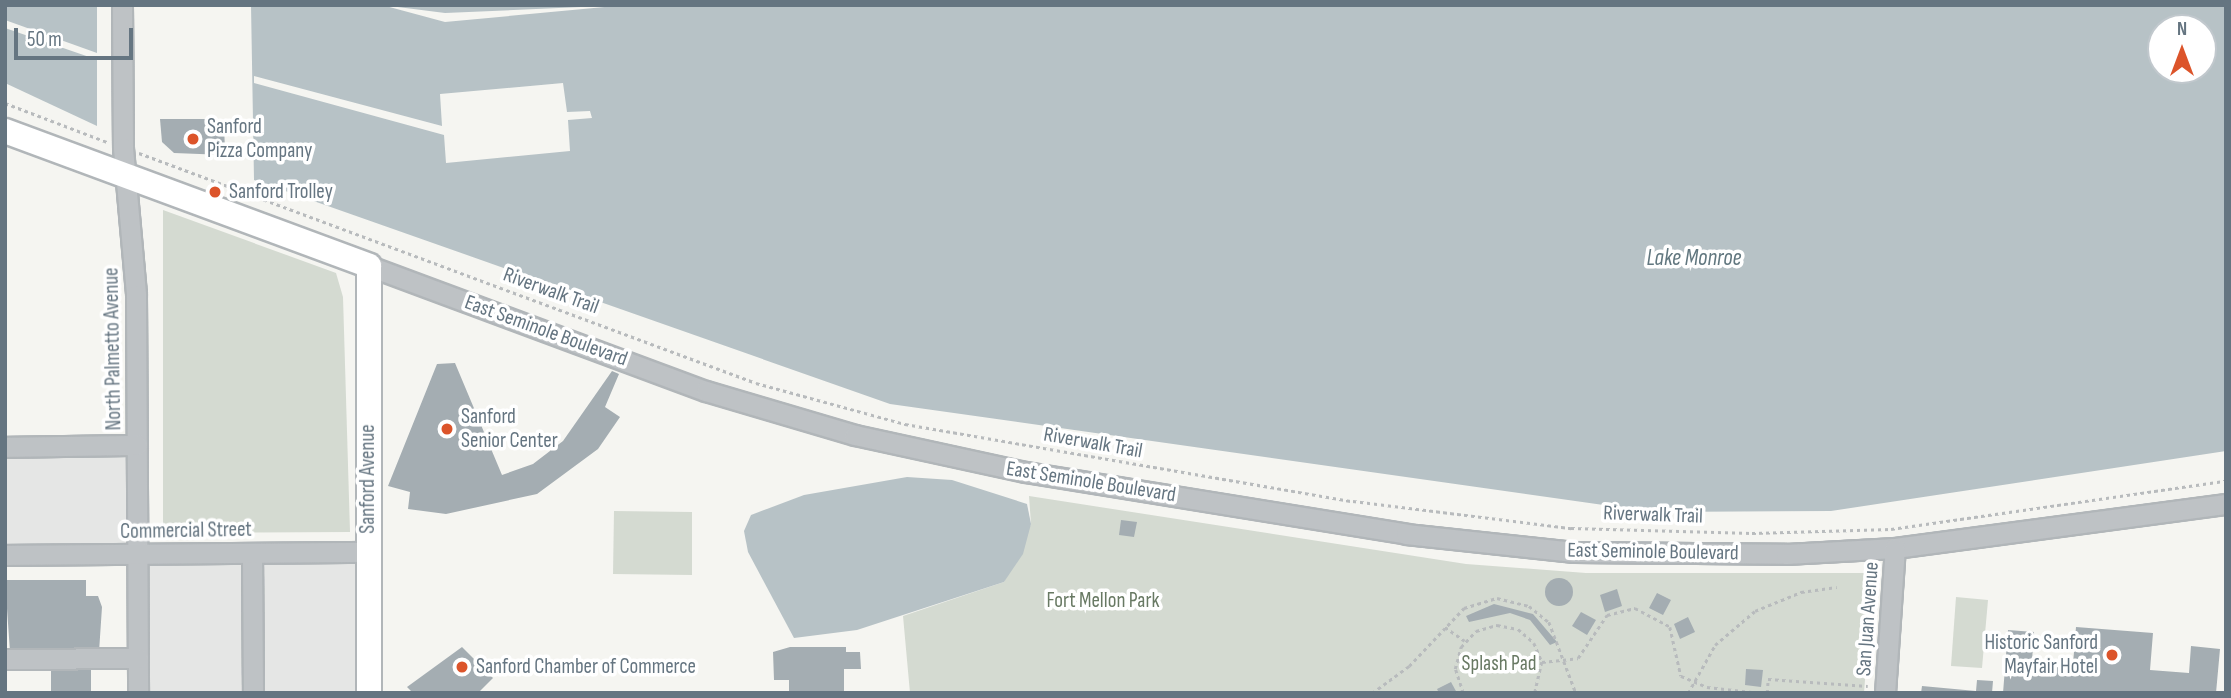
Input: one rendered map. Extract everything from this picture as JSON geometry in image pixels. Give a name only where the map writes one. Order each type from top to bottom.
[{"type":"main road","name":"East Seminole Boulevard","points":[[5,131],[369,266]]},
{"type":"main road","name":"Sanford Avenue","points":[[369,266],[369,693]]},
{"type":"street","name":"North Palmetto Avenue","points":[[122,5],[123,148],[130,177],[137,445],[138,693]]},
{"type":"street","name":"East Seminole Boulevard","points":[[369,266],[780,415],[1025,472],[1406,534],[1574,552],[1696,555],[1895,548],[2226,504]]},
{"type":"street","points":[[5,447],[137,445]]},
{"type":"street","name":"San Juan Avenue","points":[[1877,689],[1895,548]]},
{"type":"street","name":"Commercial Street","points":[[5,555],[368,552]]},
{"type":"street","points":[[252,553],[254,693]]},
{"type":"street","points":[[5,659],[138,658]]},
{"type":"path","name":"Riverwalk Trail","points":[[5,103],[756,383],[905,424],[1099,461],[1498,521],[1740,533],[1891,529],[2226,481]]},
{"type":"path","points":[[1688,693],[1715,645],[1755,611],[1801,593],[1837,587]]},
{"type":"path","points":[[1372,693],[1445,627],[1481,601],[1515,601],[1549,622],[1567,658],[1576,693]]},
{"type":"path","points":[[1542,662],[1578,658],[1607,615],[1647,610],[1670,626],[1681,676],[1761,693]]},
{"type":"path","points":[[1463,693],[1455,669],[1465,641],[1486,626],[1508,625],[1527,635],[1542,662],[1535,693]]},
{"type":"path","points":[[1445,627],[1465,641]]},
{"type":"path","points":[[1767,693],[1768,679],[1877,689]]},
{"type":"shaded area","points":[[5,456],[129,456],[129,545],[5,546]]},
{"type":"shaded area","points":[[360,562],[361,693],[146,693],[146,563]]},
{"type":"green space","points":[[163,210],[336,273],[343,297],[350,532],[163,533]]},
{"type":"green space","name":"Fort Mellon Park","points":[[1029,496],[1466,564],[1586,573],[1873,573],[1864,693],[910,693],[903,616],[1004,582],[1031,524]]},
{"type":"green space","points":[[614,511],[692,512],[692,575],[613,574]]},
{"type":"green space","points":[[1956,597],[1988,600],[1982,668],[1951,666]]},
{"type":"water","points":[[5,5],[97,5],[97,126],[5,83]]},
{"type":"water","name":"Lake Monroe","points":[[251,5],[2226,5],[2226,451],[1831,511],[1653,512],[890,404],[254,180]]},
{"type":"water","points":[[907,477],[952,480],[1027,504],[1031,524],[1023,554],[1004,582],[857,630],[794,638],[748,552],[744,531],[751,515],[804,495]]},
{"type":"pier","points":[[382,5],[445,13],[626,5],[445,22]]},
{"type":"pier","points":[[5,20],[97,53],[98,60],[5,28]]},
{"type":"pier","points":[[254,76],[442,126],[440,94],[563,83],[567,112],[590,111],[592,118],[568,120],[570,151],[446,163],[444,135],[254,83]]},
{"type":"building","name":"Sanford Pizza Company","points":[[160,119],[224,119],[225,155],[174,153],[162,142]]},
{"type":"building","name":"Sanford Senior Center","points":[[455,363],[502,475],[533,464],[563,441],[612,371],[619,374],[605,407],[620,417],[598,449],[537,494],[446,514],[408,509],[410,492],[388,486],[437,364]]},
{"type":"building","points":[[1121,520],[1137,522],[1134,537],[1119,535]]},
{"type":"building","points":[[1559,578],[1569,582],[1573,592],[1569,602],[1559,606],[1549,602],[1545,592],[1549,582]]},
{"type":"building","points":[[5,580],[86,580],[86,596],[98,596],[102,607],[99,652],[10,652]]},
{"type":"building","points":[[1617,589],[1622,606],[1605,612],[1600,595]]},
{"type":"building","points":[[1657,593],[1671,600],[1663,615],[1649,608]]},
{"type":"building","points":[[1494,604],[1533,614],[1557,642],[1550,645],[1530,620],[1510,613],[1469,622],[1466,616]]},
{"type":"building","points":[[1581,612],[1596,620],[1587,635],[1572,626]]},
{"type":"building","points":[[1688,617],[1695,632],[1680,639],[1674,624]]},
{"type":"building","name":"Historic Sanford Mayfair Hotel","points":[[2076,627],[2153,633],[2150,670],[2189,673],[2191,646],[2220,649],[2216,693],[2003,693],[2008,630],[2034,632],[2032,661],[2073,664]]},
{"type":"building","name":"Sanford Chamber of Commerce","points":[[462,647],[493,678],[478,693],[413,693],[407,687]]},
{"type":"building","points":[[790,647],[846,647],[846,652],[860,652],[861,669],[844,669],[844,691],[789,692],[789,680],[774,680],[773,652]]},
{"type":"building","points":[[51,669],[91,669],[91,693],[51,693]]},
{"type":"building","points":[[1746,669],[1763,670],[1761,687],[1745,685]]},
{"type":"building","name":"Historic Sanford Mayfair Hotel","points":[[1977,680],[1993,681],[1992,693],[1921,693],[1922,686],[1976,691]]},
{"type":"building","points":[[1451,682],[1457,693],[1439,693],[1437,689]]},
{"type":"place","name":"Sanford Pizza Company","points":[[193,139]]},
{"type":"place","name":"Sanford Trolley","points":[[215,192]]},
{"type":"place","name":"Sanford Senior Center","points":[[447,429]]},
{"type":"place","name":"Historic Sanford Mayfair Hotel","points":[[2112,655]]},
{"type":"place","name":"Sanford Chamber of Commerce","points":[[462,667]]},
{"type":"park label","name":"Splash Pad","points":[[1499,664]]}]
